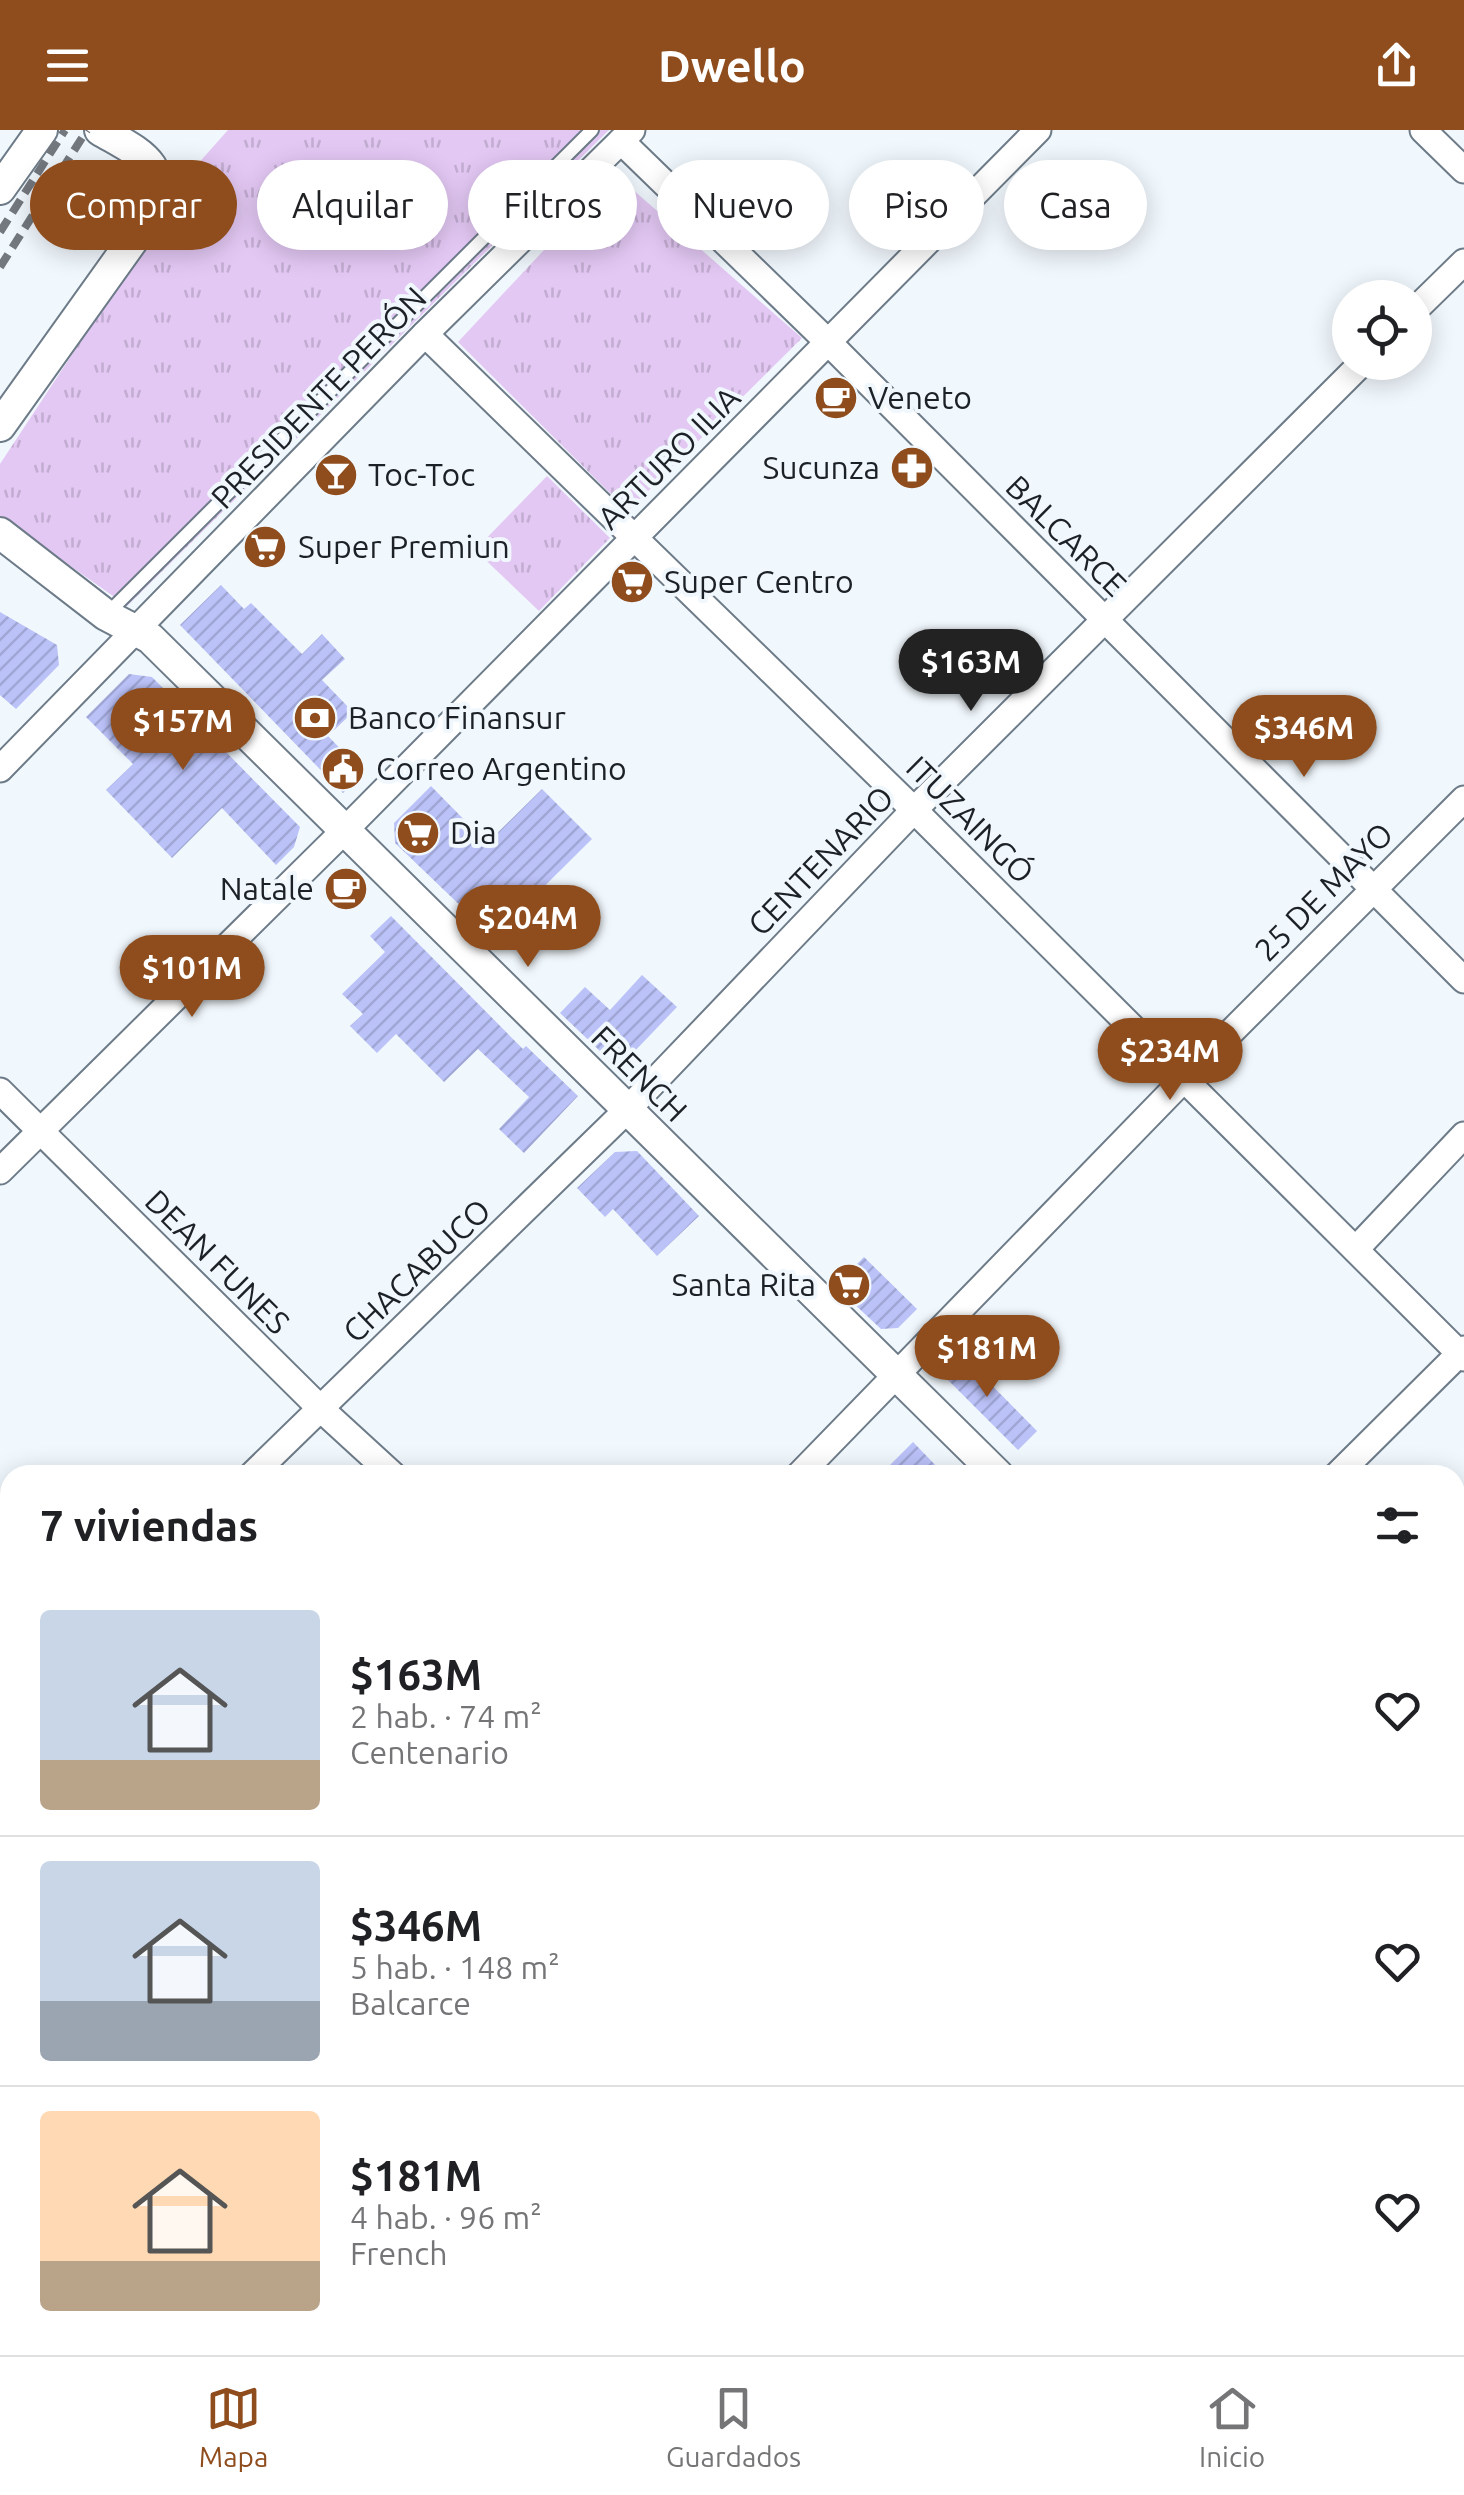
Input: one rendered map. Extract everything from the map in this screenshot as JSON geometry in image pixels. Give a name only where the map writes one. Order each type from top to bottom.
[{"type":"street","points":[[0,426],[150,216],[158,197],[154,168],[141,154],[100,130]]},
{"type":"street","name":"ARTURO ILIA","points":[[0,1171],[345,830],[1038,130]]},
{"type":"street","points":[[1423,130],[1464,170]]},
{"type":"street","points":[[0,188],[37,134]]},
{"type":"street","name":"BALCARCE","points":[[620,134],[1464,980]]},
{"type":"street","name":"PRESIDENTE PERÓN","points":[[0,769],[620,134]]},
{"type":"street","points":[[1432,293],[1464,262]]},
{"type":"street","name":"ITUZAINGÓ","points":[[425,334],[914,810],[1462,1353]]},
{"type":"street","name":"CENTENARIO","points":[[626,1111],[914,810],[1345,380]]},
{"type":"street","name":"FRENCH","points":[[0,534],[106,616],[139,630],[988,1465]]},
{"type":"street","name":"25 DE MAYO","points":[[809,1465],[1184,1078],[1464,799]]},
{"type":"street","name":"DEAN FUNES","points":[[0,1091],[382,1465]]},
{"type":"street","name":"CHACABUCO","points":[[263,1465],[626,1111]]},
{"type":"street","points":[[1356,1249],[1464,1135]]},
{"type":"street","points":[[1347,1465],[1462,1353]]},
{"type":"lane","points":[[106,616],[592,130]]},
{"type":"lane","points":[[406,315],[425,334]]},
{"type":"green space","points":[[228,130],[609,130],[579,160],[468,160],[468,250],[487,250],[127,606],[0,516],[0,464],[141,250],[237,250],[237,160],[201,160]]},
{"type":"green space","points":[[637,193],[657,211],[657,250],[702,250],[802,338],[628,511],[458,342],[544,250],[637,250]]},
{"type":"green space","points":[[547,476],[610,538],[539,611],[475,550]]},
{"type":"building","points":[[221,585],[244,609],[251,603],[302,654],[322,634],[345,659],[322,680],[353,712],[328,736],[364,773],[343,793],[180,625]]},
{"type":"building","points":[[0,612],[57,645],[59,665],[16,709],[0,695]]},
{"type":"building","points":[[129,674],[152,677],[300,827],[294,847],[276,865],[222,808],[172,858],[106,790],[133,764],[86,717]]},
{"type":"building","points":[[431,786],[487,843],[542,789],[592,839],[493,937],[395,843],[394,823]]},
{"type":"building","points":[[391,916],[523,1049],[526,1046],[578,1096],[524,1153],[499,1129],[529,1097],[478,1049],[444,1082],[396,1034],[377,1053],[350,1026],[363,1014],[342,994],[385,952],[370,936]]},
{"type":"building","points":[[642,975],[677,1007],[632,1054],[601,1052],[560,1013],[585,987],[610,1010]]},
{"type":"building","points":[[637,1151],[699,1216],[657,1256],[613,1209],[605,1217],[577,1188],[615,1152]]},
{"type":"building","points":[[864,1257],[917,1309],[898,1328],[881,1329],[835,1286]]},
{"type":"building","points":[[957,1350],[1037,1431],[1018,1450],[938,1370]]},
{"type":"building","points":[[913,1442],[935,1465],[890,1465]]},
{"type":"railway","points":[[0,232],[65,130]]},
{"type":"railway","points":[[0,267],[87,130]]},
{"type":"place","name":"Veneto","points":[[836,398]]},
{"type":"place","name":"Sucunza","points":[[912,468]]},
{"type":"place","name":"Toc-Toc","points":[[336,475]]},
{"type":"place","name":"Super Premiun","points":[[265,547]]},
{"type":"place","name":"Super Centro","points":[[632,582]]},
{"type":"place","name":"Banco Finansur","points":[[315,718]]},
{"type":"place","name":"Correo Argentino","points":[[343,769]]},
{"type":"place","name":"Dia","points":[[418,833]]},
{"type":"place","name":"Natale","points":[[346,889]]},
{"type":"place","name":"Santa Rita","points":[[849,1285]]}]
